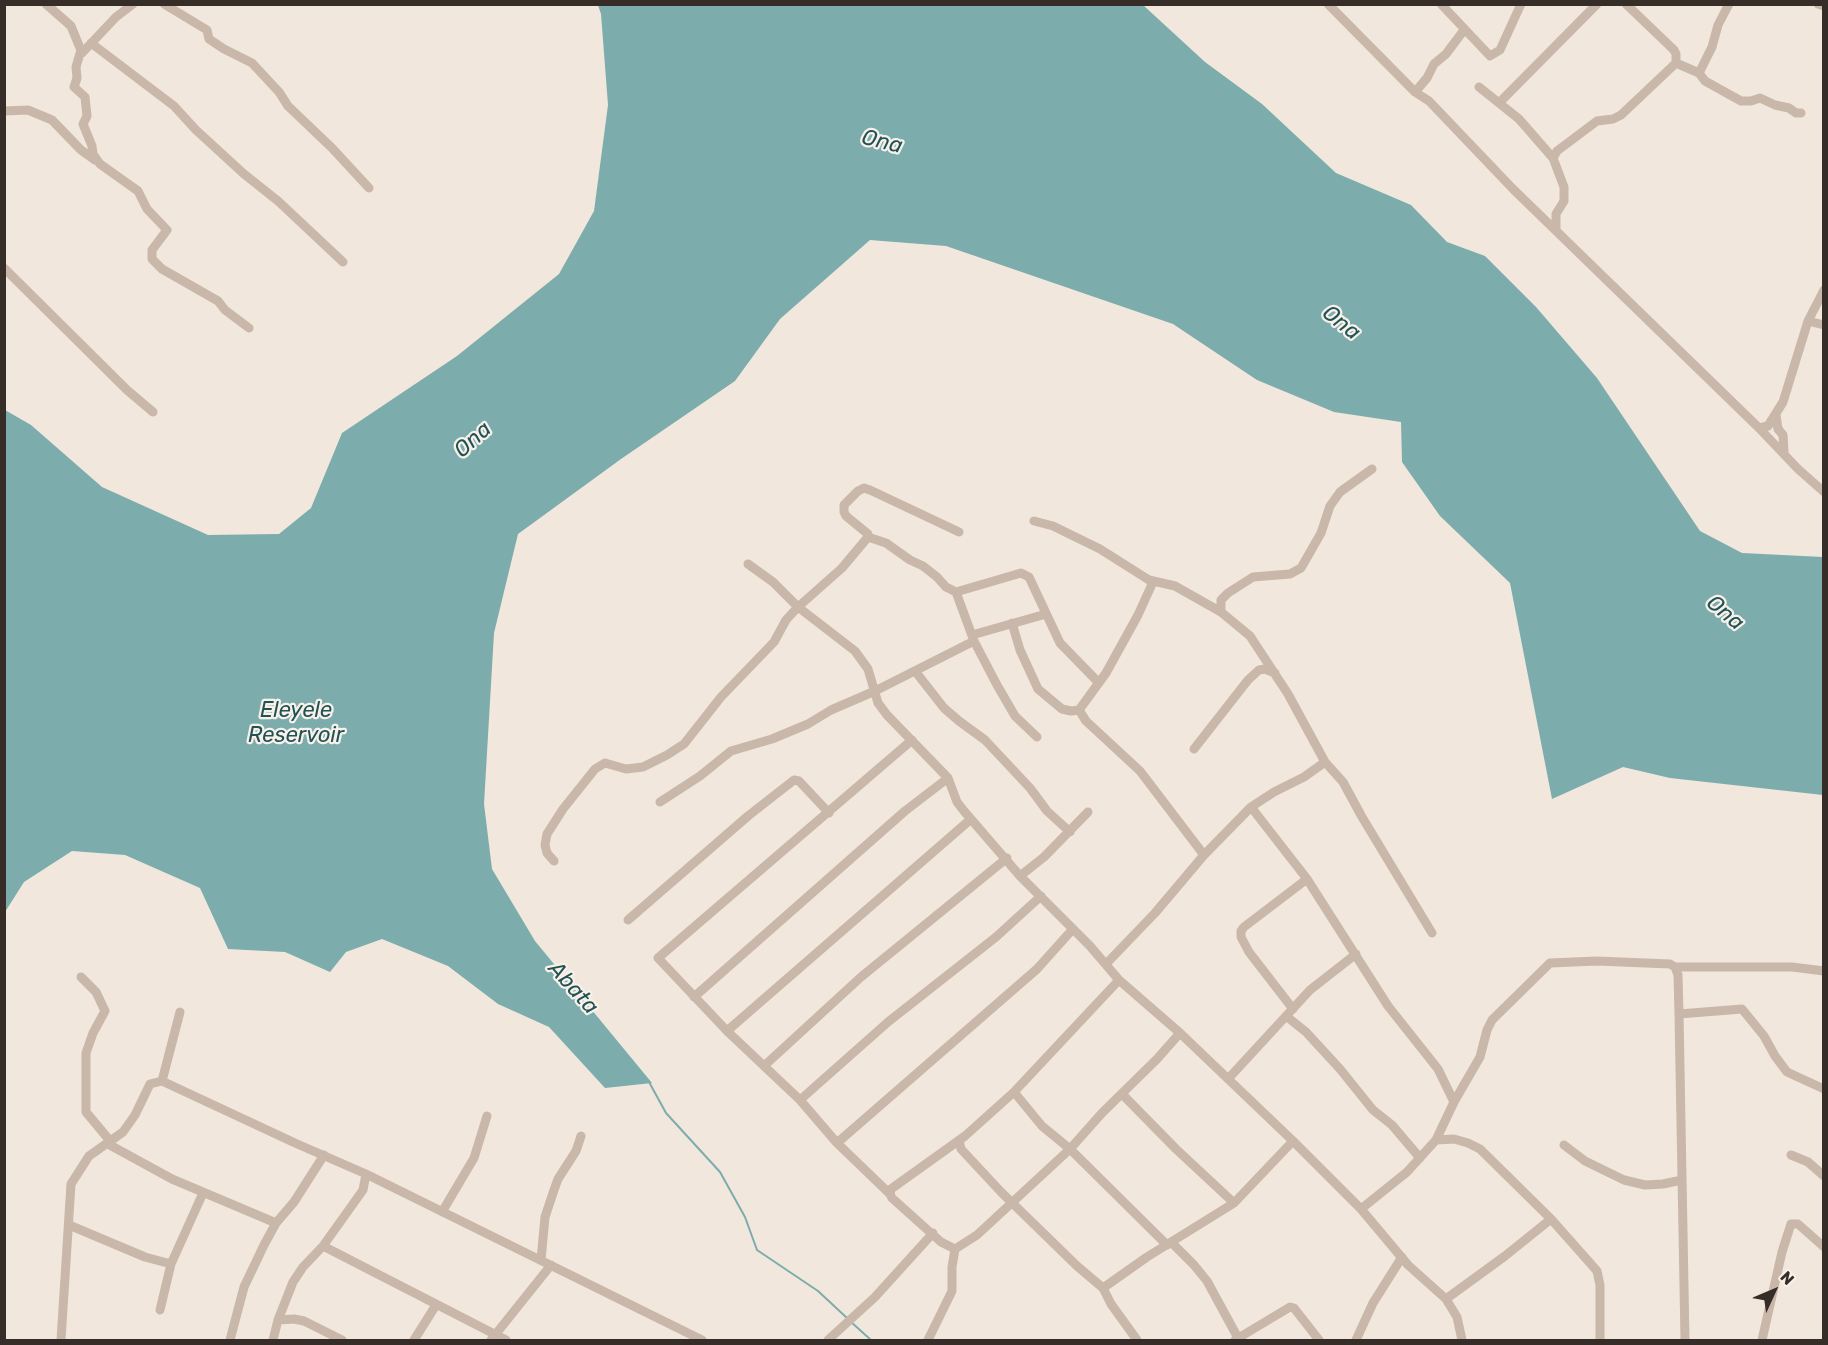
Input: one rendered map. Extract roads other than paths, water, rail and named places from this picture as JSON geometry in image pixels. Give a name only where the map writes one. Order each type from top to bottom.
[{"type":"street","points":[[46,4],[71,26],[81,50],[74,87],[85,98],[87,116],[83,124],[96,160]]},
{"type":"street","points":[[81,50],[82,52],[116,17],[133,4]]},
{"type":"street","points":[[164,4],[207,30],[209,39],[224,50],[252,63],[279,92],[288,106],[369,188]]},
{"type":"street","points":[[1328,4],[1414,92],[1429,101],[1513,189],[1784,452],[1798,470],[1824,492]]},
{"type":"street","points":[[1441,4],[1490,56],[1500,50],[1521,4]]},
{"type":"street","points":[[1500,103],[1597,4]]},
{"type":"street","points":[[1554,158],[1557,151],[1597,121],[1613,119],[1621,115],[1676,63],[1674,50],[1626,4]]},
{"type":"street","points":[[1699,73],[1729,4]]},
{"type":"street","points":[[1818,4],[1824,6]]},
{"type":"street","points":[[1414,92],[1464,30]]},
{"type":"street","points":[[91,43],[174,106],[196,130],[287,209],[343,262]]},
{"type":"street","points":[[1676,63],[1699,73],[1705,81],[1742,101],[1760,98],[1801,113]]},
{"type":"street","points":[[1479,87],[1519,119],[1554,158],[1564,187],[1564,201],[1556,214],[1556,229]]},
{"type":"street","points":[[4,111],[28,110],[52,120],[81,150],[138,191],[147,209],[167,230],[151,254],[159,266],[218,301],[225,310],[249,328]]},
{"type":"street","points":[[4,268],[127,390],[153,412]]},
{"type":"street","points":[[1759,428],[1768,426],[1776,415],[1789,385],[1808,321],[1824,290]]},
{"type":"street","points":[[1808,321],[1824,325]]},
{"type":"street","points":[[1776,415],[1778,429],[1783,435],[1784,452]]},
{"type":"street","points":[[1221,612],[1221,600],[1228,592],[1253,578],[1290,574],[1301,568],[1320,533],[1330,506],[1340,492],[1372,469]]},
{"type":"street","points":[[959,532],[864,488],[845,502],[843,509],[846,516],[868,534],[868,537],[886,543],[923,566],[946,587],[956,592],[1021,573],[1029,577],[1060,643],[1099,683]]},
{"type":"street","points":[[1034,521],[1053,526],[1100,549],[1153,582],[1164,582],[1174,586],[1221,612],[1250,636],[1275,673],[1325,762],[1343,782],[1432,933]]},
{"type":"street","points":[[554,861],[547,853],[545,845],[547,834],[563,809],[595,769],[605,763],[626,769],[643,767],[684,744],[721,697],[774,642],[786,620],[842,568],[868,537]]},
{"type":"street","points":[[748,564],[773,582],[798,607],[855,651],[868,669],[878,703],[948,778],[957,802],[1020,876],[1119,980],[1228,1079],[1362,1209],[1402,1257],[1446,1299],[1457,1317],[1462,1341]]},
{"type":"street","points":[[1012,623],[1020,650],[1038,689],[1062,709],[1079,710],[1099,683],[1138,615],[1153,582]]},
{"type":"street","points":[[956,592],[973,638],[1015,716],[1037,737]]},
{"type":"street","points":[[660,802],[700,776],[731,751],[788,733],[808,724],[831,710],[915,671],[973,638],[1012,623],[1046,614]]},
{"type":"street","points":[[1194,749],[1248,680],[1259,670],[1265,669],[1275,673]]},
{"type":"street","points":[[915,671],[944,708],[984,740],[1030,788],[1047,811],[1070,832]]},
{"type":"street","points":[[1079,710],[1086,721],[1140,771],[1204,855]]},
{"type":"street","points":[[912,740],[658,958],[727,1031],[800,1100],[837,1143],[892,1198],[941,1242],[955,1249]]},
{"type":"street","points":[[1106,964],[1155,913],[1204,855],[1251,807],[1304,777],[1325,762]]},
{"type":"street","points":[[694,997],[905,811],[948,778]]},
{"type":"street","points":[[628,920],[748,816],[794,780],[799,781],[829,813]]},
{"type":"street","points":[[1251,807],[1307,879],[1388,1006],[1438,1069],[1454,1102]]},
{"type":"street","points":[[1020,876],[1044,857],[1088,812]]},
{"type":"street","points":[[727,1031],[971,819]]},
{"type":"street","points":[[764,1066],[861,977],[1007,858]]},
{"type":"street","points":[[1307,879],[1244,927],[1241,937],[1290,1013],[1373,1110],[1392,1125],[1420,1158]]},
{"type":"street","points":[[800,1100],[888,1022],[996,937],[1041,896]]},
{"type":"street","points":[[837,1143],[1037,969],[1072,930]]},
{"type":"street","points":[[1228,1079],[1321,980],[1356,954]]},
{"type":"street","points":[[1362,1209],[1407,1172],[1436,1140],[1454,1102],[1480,1057],[1492,1020],[1550,963],[1628,962],[1670,964],[1675,967],[1792,967],[1824,970]]},
{"type":"street","points":[[1675,967],[1678,975],[1685,1341]]},
{"type":"street","points":[[81,977],[96,992],[105,1011],[93,1033],[86,1053],[86,1112],[98,1128],[110,1143],[143,1164],[203,1193],[276,1223]]},
{"type":"street","points":[[890,1194],[891,1190],[960,1140],[1014,1092],[1119,980]]},
{"type":"street","points":[[1679,1014],[1742,1009],[1764,1036],[1787,1072],[1824,1089]]},
{"type":"street","points":[[162,1081],[180,1012]]},
{"type":"street","points":[[955,1249],[974,1238],[1070,1149],[1180,1034]]},
{"type":"street","points":[[61,1341],[71,1184],[75,1174],[89,1156],[101,1146],[110,1143],[126,1128],[150,1084],[162,1081],[366,1174],[697,1340]]},
{"type":"street","points":[[1014,1092],[1042,1126],[1070,1149],[1194,1265],[1207,1281],[1237,1339],[1290,1307],[1319,1341]]},
{"type":"street","points":[[1122,1094],[1234,1203]]},
{"type":"street","points":[[442,1212],[474,1158],[487,1116]]},
{"type":"street","points":[[541,1260],[545,1217],[558,1179],[576,1151],[581,1136]]},
{"type":"street","points":[[1436,1140],[1454,1139],[1480,1149],[1551,1219],[1597,1271],[1600,1285],[1600,1341]]},
{"type":"street","points":[[960,1140],[961,1149],[1013,1203],[1077,1266],[1103,1288],[1133,1339]]},
{"type":"street","points":[[1103,1288],[1234,1203],[1293,1141]]},
{"type":"street","points":[[1564,1145],[1585,1161],[1624,1180],[1645,1185],[1682,1180]]},
{"type":"street","points":[[230,1341],[248,1278],[276,1223],[294,1202],[324,1155]]},
{"type":"street","points":[[1791,1155],[1808,1162],[1824,1176]]},
{"type":"street","points":[[273,1341],[278,1320],[294,1282],[303,1267],[323,1246],[363,1190],[366,1174]]},
{"type":"street","points":[[160,1310],[171,1264],[203,1193]]},
{"type":"street","points":[[1446,1299],[1520,1245],[1551,1219]]},
{"type":"street","points":[[1762,1341],[1782,1252],[1791,1224],[1798,1224],[1824,1247]]},
{"type":"street","points":[[69,1225],[146,1257],[171,1264]]},
{"type":"street","points":[[828,1341],[874,1297],[933,1233]]},
{"type":"street","points":[[323,1246],[436,1305],[493,1338],[506,1341]]},
{"type":"street","points":[[928,1341],[952,1291],[955,1249]]},
{"type":"street","points":[[1356,1341],[1373,1303],[1402,1257]]},
{"type":"street","points":[[493,1338],[551,1265]]},
{"type":"street","points":[[414,1341],[436,1305]]},
{"type":"street","points":[[278,1320],[294,1319],[304,1322],[342,1341]]},
{"type":"water","name":"Eleyele Reservoir","points":[[598,5],[1143,5],[1205,62],[1262,104],[1336,173],[1411,205],[1447,242],[1485,256],[1536,307],[1597,378],[1700,531],[1742,553],[1823,557],[1823,795],[1670,778],[1623,767],[1552,799],[1510,583],[1440,516],[1402,462],[1401,422],[1334,412],[1257,380],[1173,324],[946,246],[870,240],[780,319],[735,381],[621,459],[518,534],[494,633],[484,804],[492,869],[535,941],[652,1083],[605,1088],[549,1027],[498,1004],[448,966],[382,939],[346,952],[330,972],[285,952],[228,949],[200,888],[125,855],[72,851],[24,882],[5,912],[5,410],[31,425],[102,487],[208,535],[279,534],[311,508],[342,433],[457,356],[559,274],[594,211],[608,105],[601,14]]},
{"type":"waterway","name":"Abata","points":[[649,1082],[666,1113],[720,1172],[745,1217],[757,1250],[818,1291],[847,1318]]},
{"type":"waterway","name":"Abata","points":[[851,1322],[871,1340]]},
{"type":"water label","name":"Ona","points":[[882,142]]},
{"type":"water label","name":"Ona","points":[[1341,323]]},
{"type":"water label","name":"Ona","points":[[473,440]]},
{"type":"water label","name":"Ona","points":[[1725,613]]}]
